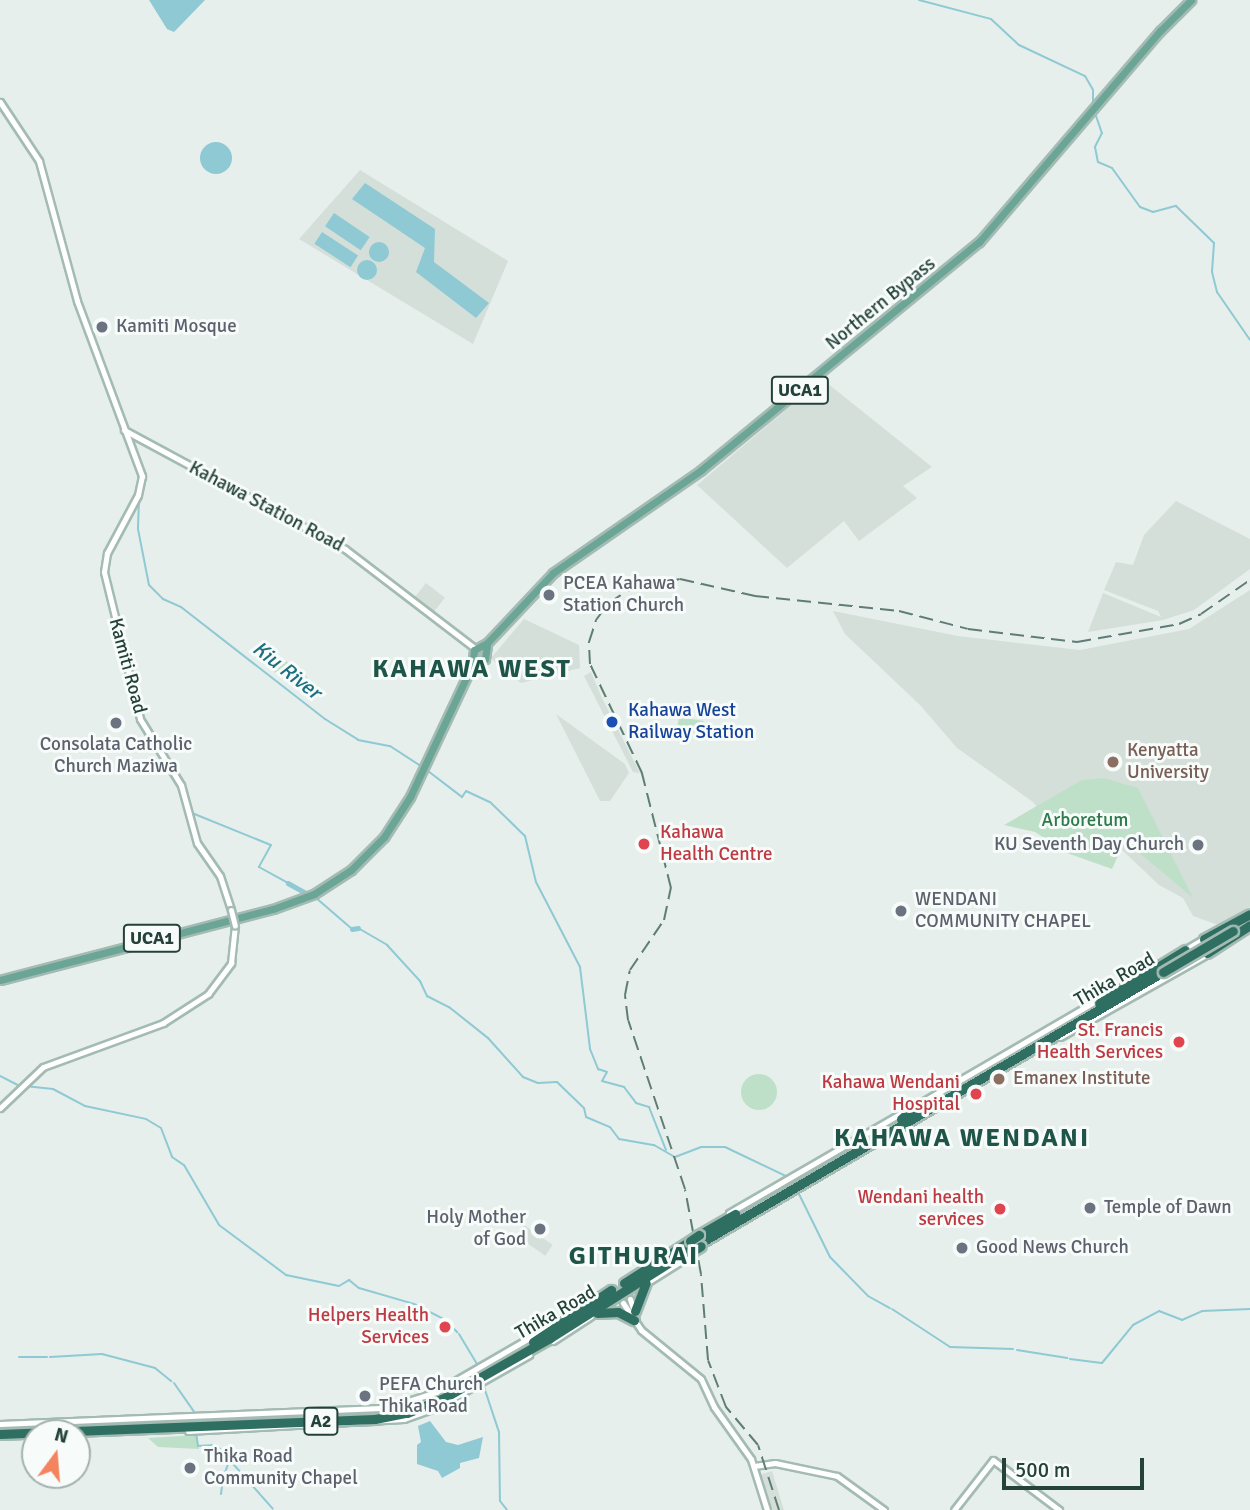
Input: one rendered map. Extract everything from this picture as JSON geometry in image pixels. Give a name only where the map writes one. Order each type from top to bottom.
[{"type":"highway","name":"Thika Road","points":[[791,1184],[1250,920]]},
{"type":"highway","points":[[1101,1006],[1195,945],[1250,920]]},
{"type":"highway","points":[[1202,955],[1250,920]]},
{"type":"highway","points":[[1101,1006],[1187,964]]},
{"type":"highway","name":"Thika Road","points":[[0,1431],[384,1418],[435,1403],[621,1295],[735,1217],[1101,1006]]},
{"type":"highway","points":[[901,1119],[918,1104]]},
{"type":"highway","points":[[550,1338],[594,1315],[650,1269],[696,1243]]},
{"type":"highway","points":[[621,1295],[647,1282],[696,1243]]},
{"type":"highway","points":[[594,1315],[618,1312],[635,1318],[647,1282]]},
{"type":"highway","name":"Thika Road","points":[[0,1431],[391,1412],[440,1395],[621,1295]]},
{"type":"highway","points":[[480,1383],[501,1365]]},
{"type":"main road","name":"Northern Bypass","points":[[0,980],[304,898],[340,877],[384,837],[424,767],[477,653],[553,573],[706,466],[964,255],[1016,204],[1191,0]]},
{"type":"main road","name":"Kamiti Road","points":[[0,102],[37,158],[76,299],[141,485],[106,557],[105,583],[142,723],[181,785],[196,841],[220,876],[235,926],[232,960],[211,991],[163,1023],[43,1068],[0,1108]]},
{"type":"main road","name":"Kahawa Station Road","points":[[124,430],[345,549],[477,653]]},
{"type":"main road","points":[[340,877],[344,867]]},
{"type":"main road","points":[[1195,945],[1202,955]]},
{"type":"main road","name":"Thika Road","points":[[696,1243],[918,1104],[1195,945]]},
{"type":"main road","name":"Thika Road","points":[[696,1243],[791,1184],[1202,955]]},
{"type":"main road","points":[[621,1295],[635,1318],[701,1379],[754,1466],[767,1510]]},
{"type":"main road","name":"Thika Road","points":[[0,1431],[395,1406],[436,1392],[621,1295]]},
{"type":"main road","name":"Thika Road","points":[[91,1434],[381,1423],[416,1416],[480,1383],[594,1315]]},
{"type":"main road","points":[[0,1431],[21,1435]]},
{"type":"main road","points":[[954,1510],[993,1460],[1059,1510]]},
{"type":"main road","points":[[754,1466],[775,1463],[837,1476],[884,1510]]},
{"type":"shaded area","points":[[360,170],[508,261],[473,344],[299,239]]},
{"type":"shaded area","points":[[822,379],[932,467],[903,486],[917,498],[859,541],[844,521],[787,568],[697,485]]},
{"type":"shaded area","points":[[1176,501],[1250,539],[1250,569],[1194,610],[1163,620],[1088,632],[1103,593],[1161,617],[1158,611],[1104,590],[1116,562],[1133,565],[1144,535]]},
{"type":"shaded area","points":[[426,583],[445,598],[432,614],[413,600]]},
{"type":"shaded area","name":"Kenyatta University","points":[[1250,590],[1250,907],[1218,925],[1193,916],[1183,898],[1159,885],[1121,849],[1059,833],[1033,802],[957,748],[920,705],[845,634],[833,611],[958,636],[1080,650],[1189,629]]},
{"type":"shaded area","points":[[524,619],[579,645],[580,668],[521,683],[500,667],[491,658]]},
{"type":"shaded area","points":[[591,672],[640,773],[633,772],[584,676]]},
{"type":"shaded area","points":[[556,714],[625,764],[629,773],[610,801],[600,801]]},
{"type":"shaded area","points":[[524,1225],[553,1245],[545,1256],[517,1236]]},
{"type":"shaded area","points":[[772,1471],[784,1510],[768,1510],[758,1475]]},
{"type":"green space","points":[[286,661],[308,678],[303,690],[274,672]]},
{"type":"green space","points":[[679,717],[704,721],[702,734],[677,730]]},
{"type":"green space","name":"Arboretum","points":[[1104,778],[1138,788],[1193,898],[1119,836],[1121,849],[1112,869],[1067,853],[1035,832],[1004,825],[1082,780]]},
{"type":"green space","points":[[759,1074],[772,1079],[777,1092],[772,1105],[759,1110],[746,1105],[741,1092],[746,1079]]},
{"type":"green space","points":[[197,1435],[199,1449],[158,1447],[148,1438]]},
{"type":"water","points":[[149,0],[205,0],[174,32],[167,29]]},
{"type":"water","points":[[216,142],[227,147],[232,158],[227,169],[216,174],[205,169],[200,158],[205,147]]},
{"type":"water","points":[[365,183],[435,229],[434,262],[489,303],[476,318],[416,272],[425,248],[352,199]]},
{"type":"water","points":[[334,213],[370,237],[361,250],[325,226]]},
{"type":"water","points":[[322,232],[358,255],[350,267],[314,244]]},
{"type":"water","points":[[379,242],[386,245],[389,252],[386,259],[379,262],[372,259],[369,252],[372,245]]},
{"type":"water","points":[[367,260],[374,263],[377,270],[374,277],[367,280],[360,277],[357,270],[360,263]]},
{"type":"water","points":[[430,1421],[446,1442],[458,1445],[483,1437],[479,1458],[460,1463],[460,1468],[442,1478],[438,1471],[417,1464],[417,1445],[421,1442],[418,1426]]},
{"type":"waterway","points":[[919,0],[991,19],[1019,45],[1085,76],[1093,90],[1093,104]]},
{"type":"waterway","points":[[1095,113],[1102,133],[1095,147],[1098,162],[1112,168],[1140,207],[1153,212],[1176,206],[1214,243],[1212,272],[1217,292],[1250,340]]},
{"type":"waterway","name":"Kiu River","points":[[139,499],[138,529],[149,585],[163,599],[181,607],[325,719],[358,740],[390,746],[421,766]]},
{"type":"waterway","points":[[428,771],[462,797],[466,791],[490,802],[525,836],[536,882],[580,967],[590,1049],[598,1069],[607,1072],[602,1081],[624,1087],[636,1103],[649,1107],[666,1150]]},
{"type":"waterway","points":[[192,813],[271,845],[259,867],[288,883]]},
{"type":"waterway","points":[[288,883],[308,894]]},
{"type":"waterway","points":[[315,897],[352,929]]},
{"type":"waterway","points":[[358,928],[387,945],[420,981],[427,996],[449,1007],[488,1038],[523,1077],[538,1083],[557,1082],[584,1108],[586,1117],[610,1127],[619,1139],[654,1145],[675,1157],[701,1147],[725,1147],[788,1177]]},
{"type":"waterway","points":[[352,929],[358,928]]},
{"type":"waterway","points":[[0,1076],[20,1086]]},
{"type":"waterway","points":[[25,1086],[53,1089],[85,1106],[146,1119],[161,1128],[172,1157],[184,1165],[219,1225],[286,1275],[339,1286],[349,1280],[359,1288],[414,1304],[443,1319]]},
{"type":"waterway","points":[[797,1190],[830,1257],[868,1296],[890,1308]]},
{"type":"waterway","points":[[892,1309],[950,1347],[1013,1349]]},
{"type":"waterway","points":[[1070,1359],[1102,1363],[1133,1325],[1159,1311],[1182,1320],[1202,1311],[1250,1309]]},
{"type":"waterway","points":[[446,1321],[457,1332]]},
{"type":"waterway","points":[[459,1334],[478,1366]]},
{"type":"waterway","points":[[1017,1350],[1067,1358]]},
{"type":"waterway","points":[[50,1357],[102,1354],[155,1368],[171,1381]]},
{"type":"waterway","points":[[19,1357],[47,1357]]},
{"type":"waterway","points":[[174,1383],[195,1413]]},
{"type":"waterway","points":[[483,1384],[499,1432],[500,1501],[507,1510]]},
{"type":"waterway","points":[[196,1433],[198,1446],[216,1445]]},
{"type":"waterway","points":[[219,1448],[273,1509]]},
{"type":"waterway","points":[[210,1479],[223,1478],[228,1464]]},
{"type":"waterway","points":[[221,1494],[223,1478]]},
{"type":"railway","points":[[779,1510],[758,1445],[726,1407],[708,1360],[701,1274],[685,1189],[628,1020],[625,995],[630,970],[664,920],[671,888],[642,773],[590,664],[589,642],[596,620],[609,603],[627,591],[680,579],[755,596],[899,611],[968,629],[1077,642],[1179,624],[1201,614],[1250,580]]},
{"type":"place","name":"Kamiti Mosque","points":[[102,327]]},
{"type":"place","name":"PCEA Kahawa Station Church","points":[[549,595]]},
{"type":"place","name":"Kahawa West Railway Station","points":[[612,722]]},
{"type":"place","name":"Consolata Catholic Church Maziwa","points":[[116,723]]},
{"type":"place","name":"Kenyatta University","points":[[1113,762]]},
{"type":"place","name":"Kahawa Health Centre","points":[[644,844]]},
{"type":"place","name":"KU Seventh Day Church","points":[[1198,845]]},
{"type":"place","name":"WENDANI COMMUNITY CHAPEL","points":[[901,911]]},
{"type":"place","name":"St. Francis Health Services","points":[[1179,1042]]},
{"type":"place","name":"Emanex Institute","points":[[999,1079]]},
{"type":"place","name":"Kahawa Wendani Hospital","points":[[976,1094]]},
{"type":"place","name":"Temple of Dawn","points":[[1090,1208]]},
{"type":"place","name":"Wendani health services","points":[[1000,1209]]},
{"type":"place","name":"Holy Mother of God","points":[[540,1229]]},
{"type":"place","name":"Good News Church","points":[[962,1248]]},
{"type":"place","name":"Helpers Health Services","points":[[445,1327]]},
{"type":"place","name":"PEFA Church Thika Road","points":[[365,1396]]},
{"type":"place","name":"Thika Road Community Chapel","points":[[190,1468]]},
{"type":"district","name":"KAHAWA WEST","points":[[472,670]]},
{"type":"district","name":"KAHAWA WENDANI","points":[[962,1139]]},
{"type":"district","name":"GITHURAI","points":[[634,1257]]}]
